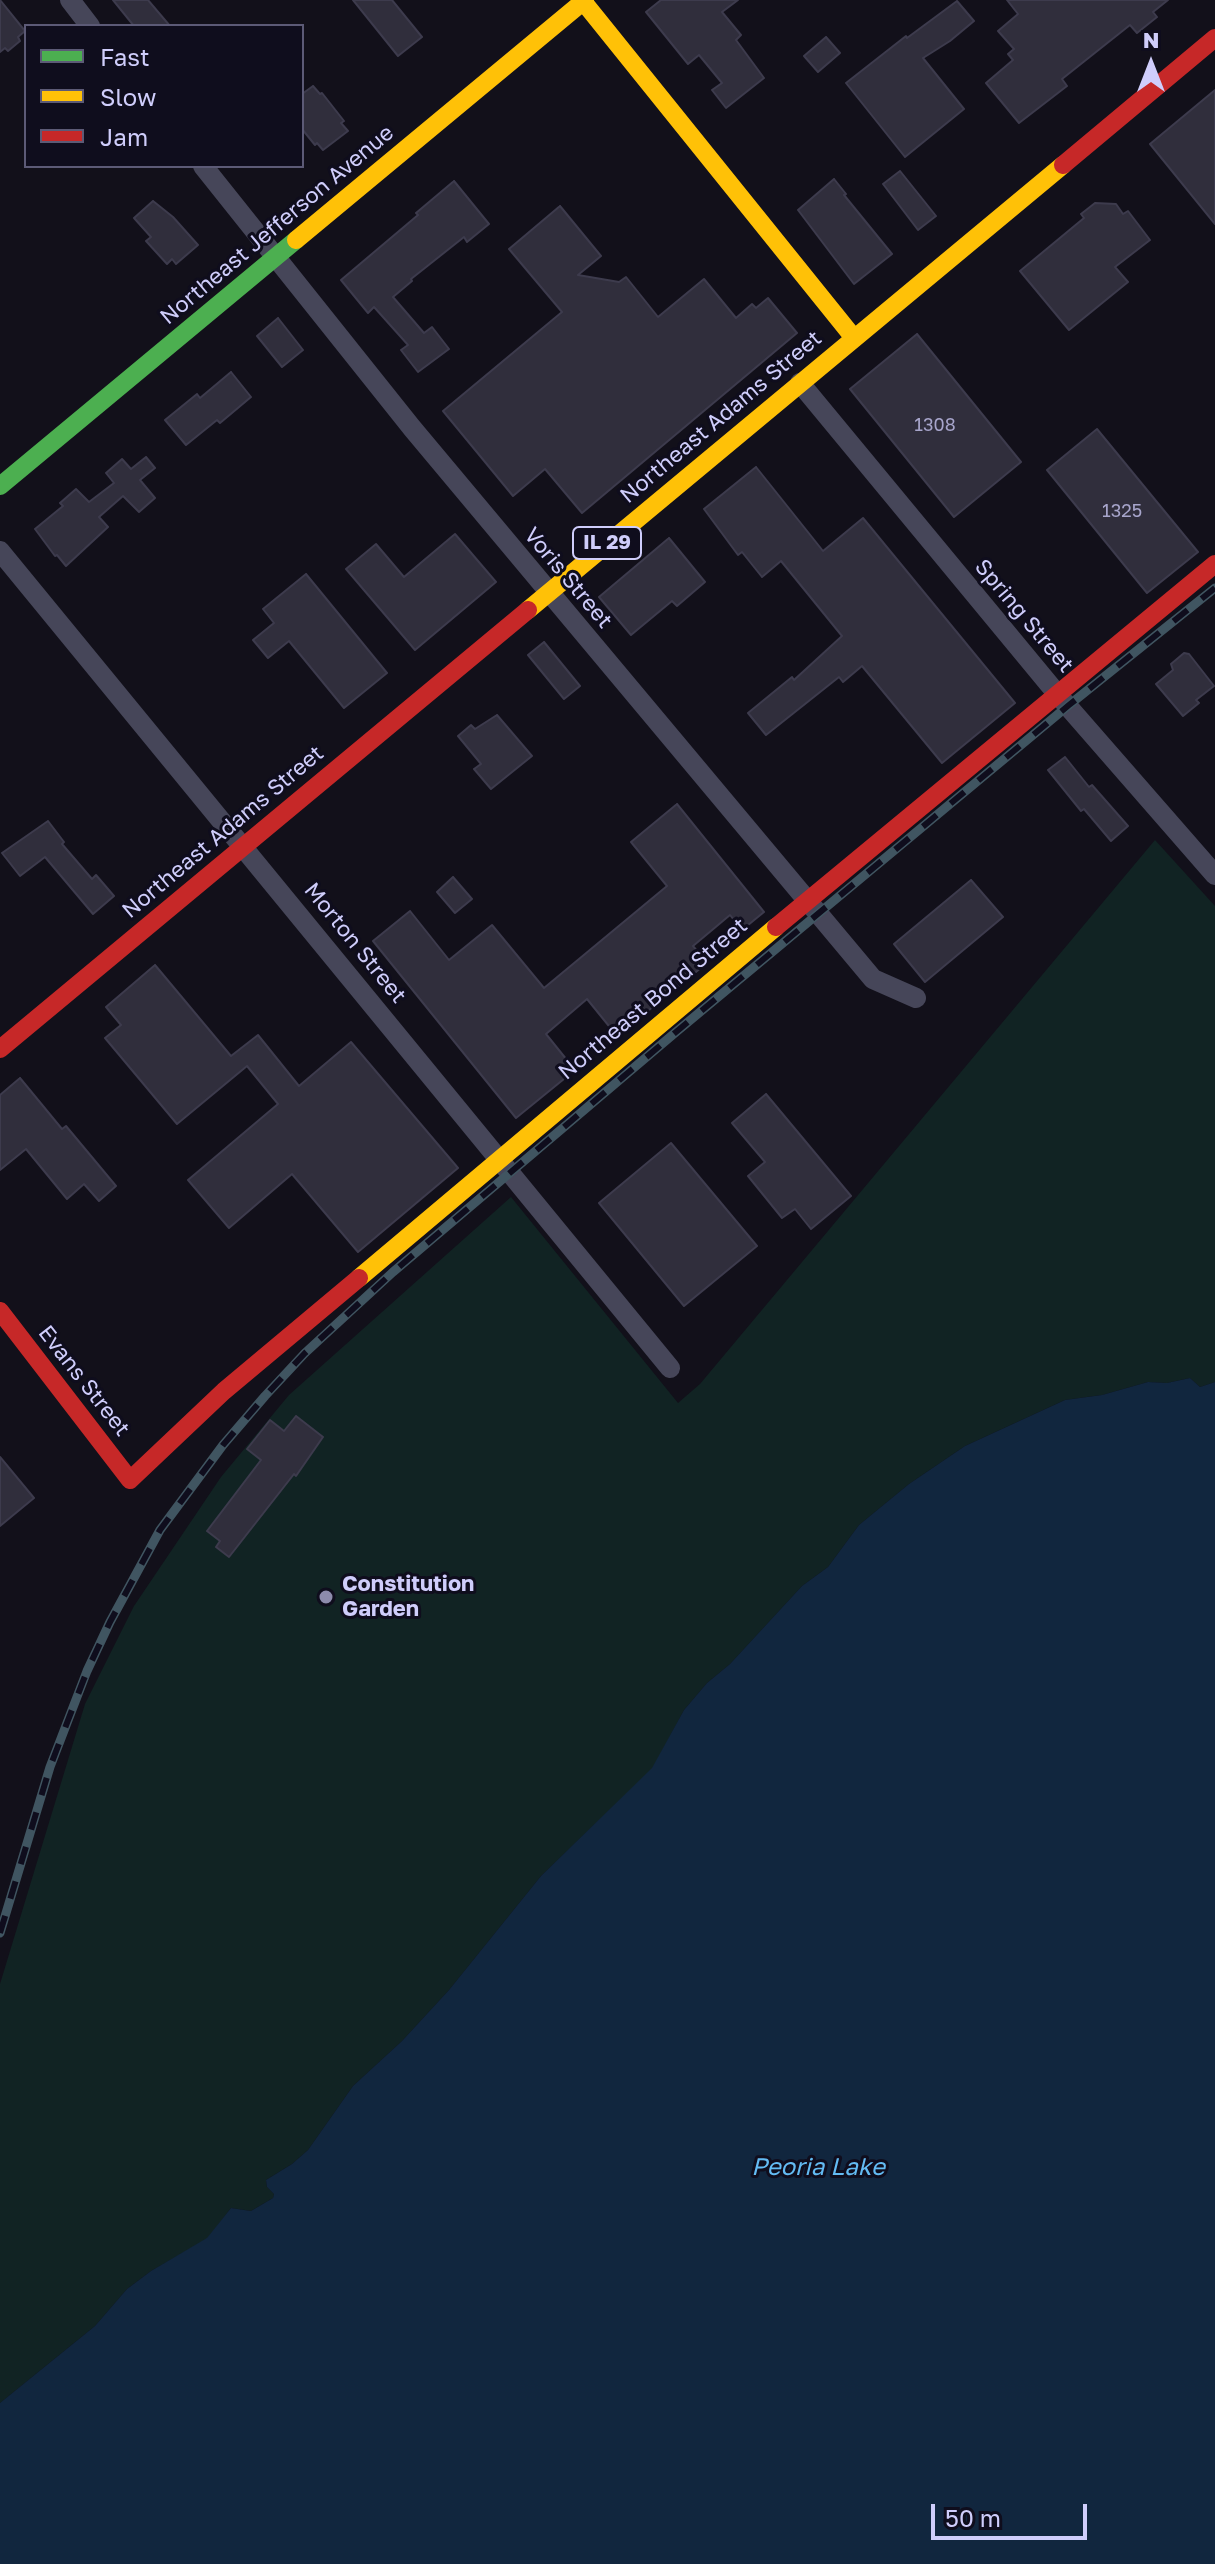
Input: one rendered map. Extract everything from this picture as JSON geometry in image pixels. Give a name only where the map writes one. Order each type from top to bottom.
[{"type":"main road","name":"Northeast Jefferson Avenue","points":[[0,486],[583,1]]},
{"type":"main road","points":[[583,1],[854,338]]},
{"type":"main road","name":"Northeast Adams Street","points":[[0,1049],[1215,38]]},
{"type":"main road","name":"Northeast Bond Street","points":[[130,1480],[224,1391],[808,900],[1215,564]]},
{"type":"main road","name":"Evans Street","points":[[0,1311],[130,1480]]},
{"type":"street","points":[[70,0],[88,24]]},
{"type":"street","name":"Voris Street","points":[[205,168],[412,428],[873,979],[916,998]]},
{"type":"street","name":"Spring Street","points":[[800,383],[1058,695],[1215,875]]},
{"type":"street","name":"Morton Street","points":[[0,551],[670,1368]]},
{"type":"shaded area","points":[[1155,840],[1215,906],[1215,1382],[1200,1387],[1190,1378],[1167,1383],[1148,1382],[1102,1395],[1065,1400],[965,1446],[909,1484],[859,1525],[828,1567],[802,1586],[730,1664],[707,1683],[684,1710],[653,1768],[541,1876],[449,1990],[402,2041],[353,2086],[308,2150],[266,2180],[273,2198],[251,2211],[231,2208],[207,2239],[151,2271],[127,2289],[95,2326],[0,2403],[0,1984],[85,1704],[134,1606],[221,1477],[289,1395],[511,1197],[678,1403],[700,1384]]},
{"type":"water","name":"Peoria Lake","points":[[1190,1378],[1200,1387],[1215,1382],[1215,2564],[0,2564],[0,2403],[95,2326],[127,2289],[207,2238],[231,2208],[251,2211],[273,2198],[266,2180],[308,2150],[353,2086],[402,2041],[449,1990],[541,1876],[652,1768],[684,1710],[707,1683],[730,1664],[802,1586],[828,1567],[859,1525],[909,1484],[965,1446],[1065,1400],[1102,1395],[1148,1382],[1167,1383]]},
{"type":"building","points":[[0,0],[24,32],[18,37],[20,41],[8,51],[5,48],[0,52]]},
{"type":"building","points":[[113,0],[148,0],[168,24],[132,24]]},
{"type":"building","points":[[353,0],[392,0],[422,37],[398,56]]},
{"type":"building","points":[[661,0],[738,0],[722,12],[741,35],[736,40],[764,78],[726,108],[712,90],[722,83],[699,55],[688,64],[646,12]]},
{"type":"building","points":[[1007,0],[1168,0],[1153,12],[1157,17],[1137,33],[1130,25],[1062,79],[1067,86],[1019,123],[986,83],[1013,60],[1008,54],[1014,49],[998,31],[1018,14]]},
{"type":"building","points":[[957,1],[974,21],[923,58],[964,109],[905,157],[846,83]]},
{"type":"building","points":[[826,37],[840,53],[818,72],[804,56]]},
{"type":"building","points":[[313,86],[322,93],[348,131],[323,150],[304,131],[304,93]]},
{"type":"building","points":[[1215,90],[1215,224],[1150,144]]},
{"type":"building","points":[[900,171],[936,216],[918,230],[883,184]]},
{"type":"building","points":[[834,179],[892,254],[854,284],[798,210]]},
{"type":"building","points":[[454,181],[489,224],[467,242],[464,237],[393,297],[424,333],[432,327],[449,349],[418,372],[401,350],[408,345],[374,307],[368,313],[341,280]]},
{"type":"building","points":[[153,201],[173,217],[198,245],[176,264],[172,259],[167,264],[146,241],[151,237],[134,218]]},
{"type":"building","points":[[1095,203],[1116,204],[1123,214],[1128,211],[1150,240],[1115,267],[1128,282],[1069,330],[1020,271],[1084,218],[1081,214]]},
{"type":"building","points":[[560,206],[601,256],[578,275],[619,282],[626,277],[658,317],[704,279],[736,318],[752,304],[756,308],[768,298],[797,333],[582,513],[545,469],[513,496],[443,411],[562,312],[509,249]]},
{"type":"building","points":[[278,318],[303,350],[282,367],[257,336]]},
{"type":"building","points":[[917,334],[1021,462],[954,517],[850,389]]},
{"type":"building","points":[[231,372],[251,397],[220,423],[217,420],[186,445],[165,420],[197,394],[200,398]]},
{"type":"building","points":[[1097,429],[1198,552],[1147,593],[1047,470]]},
{"type":"building","points":[[146,457],[155,468],[140,480],[155,498],[139,512],[123,496],[99,517],[108,527],[66,566],[35,529],[63,506],[60,503],[76,489],[89,502],[114,483],[106,473],[122,459],[131,469]]},
{"type":"building","points":[[756,467],[823,551],[863,518],[1015,703],[942,763],[862,666],[843,682],[839,677],[766,735],[748,713],[792,677],[794,680],[842,636],[781,561],[762,577],[742,552],[738,555],[704,509]]},
{"type":"building","points":[[455,534],[496,582],[415,650],[346,569],[376,544],[404,577]]},
{"type":"building","points":[[669,538],[705,582],[677,606],[672,601],[631,635],[599,597]]},
{"type":"building","points":[[306,574],[387,673],[344,708],[289,641],[268,658],[253,640],[274,623],[263,609]]},
{"type":"building","points":[[544,642],[580,686],[564,699],[528,655]]},
{"type":"building","points":[[1184,653],[1189,654],[1214,686],[1196,700],[1199,703],[1183,716],[1156,684],[1173,670],[1171,664]]},
{"type":"building","points":[[497,715],[532,756],[491,789],[474,769],[481,764],[458,736],[471,725],[475,729]]},
{"type":"building","points":[[1065,757],[1089,787],[1092,785],[1128,826],[1111,841],[1084,809],[1081,811],[1048,770]]},
{"type":"building","points":[[677,804],[764,912],[742,930],[730,915],[693,946],[707,963],[617,1036],[587,999],[546,1034],[575,1070],[516,1118],[373,941],[410,911],[449,960],[492,925],[544,988],[667,886],[631,842]]},
{"type":"building","points":[[48,821],[64,842],[62,844],[92,879],[96,875],[114,896],[93,914],[45,857],[20,876],[2,853]]},
{"type":"building","points":[[453,877],[472,899],[455,913],[437,892]]},
{"type":"building","points":[[971,880],[1003,917],[925,982],[894,944]]},
{"type":"building","points":[[155,965],[231,1056],[258,1035],[299,1086],[351,1042],[458,1168],[358,1252],[292,1174],[229,1228],[188,1180],[278,1104],[247,1066],[177,1124],[105,1038],[121,1025],[106,1007]]},
{"type":"building","points":[[20,1078],[62,1129],[66,1126],[116,1186],[99,1201],[84,1184],[67,1199],[26,1149],[0,1170],[0,1095]]},
{"type":"building","points":[[766,1094],[851,1196],[811,1229],[795,1209],[782,1218],[748,1176],[765,1162],[732,1123]]},
{"type":"building","points":[[671,1143],[757,1246],[684,1306],[599,1203]]},
{"type":"building","points":[[296,1416],[323,1437],[296,1476],[294,1474],[229,1557],[216,1547],[220,1541],[207,1531],[261,1460],[247,1449],[270,1420],[284,1431]]},
{"type":"building","points":[[0,1457],[34,1498],[0,1526]]},
{"type":"railway","points":[[0,1933],[50,1767],[87,1671],[110,1622],[160,1530],[223,1445],[265,1396],[305,1353],[393,1272],[676,1032],[1069,705],[1215,588]]},
{"type":"traffic: fast","points":[[0,486],[296,240]]},
{"type":"traffic: slow","points":[[582,0],[854,338]]},
{"type":"traffic: slow","points":[[296,240],[585,0]]},
{"type":"traffic: slow","points":[[528,610],[1063,165]]},
{"type":"traffic: slow","points":[[359,1278],[776,927]]},
{"type":"traffic: jam","points":[[1063,165],[1215,38]]},
{"type":"traffic: jam","points":[[776,927],[1215,564]]},
{"type":"traffic: jam","points":[[0,1049],[528,610]]},
{"type":"traffic: jam","points":[[0,1311],[130,1480],[224,1391],[359,1278]]},
{"type":"place","name":"Constitution Garden","points":[[326,1597]]}]
